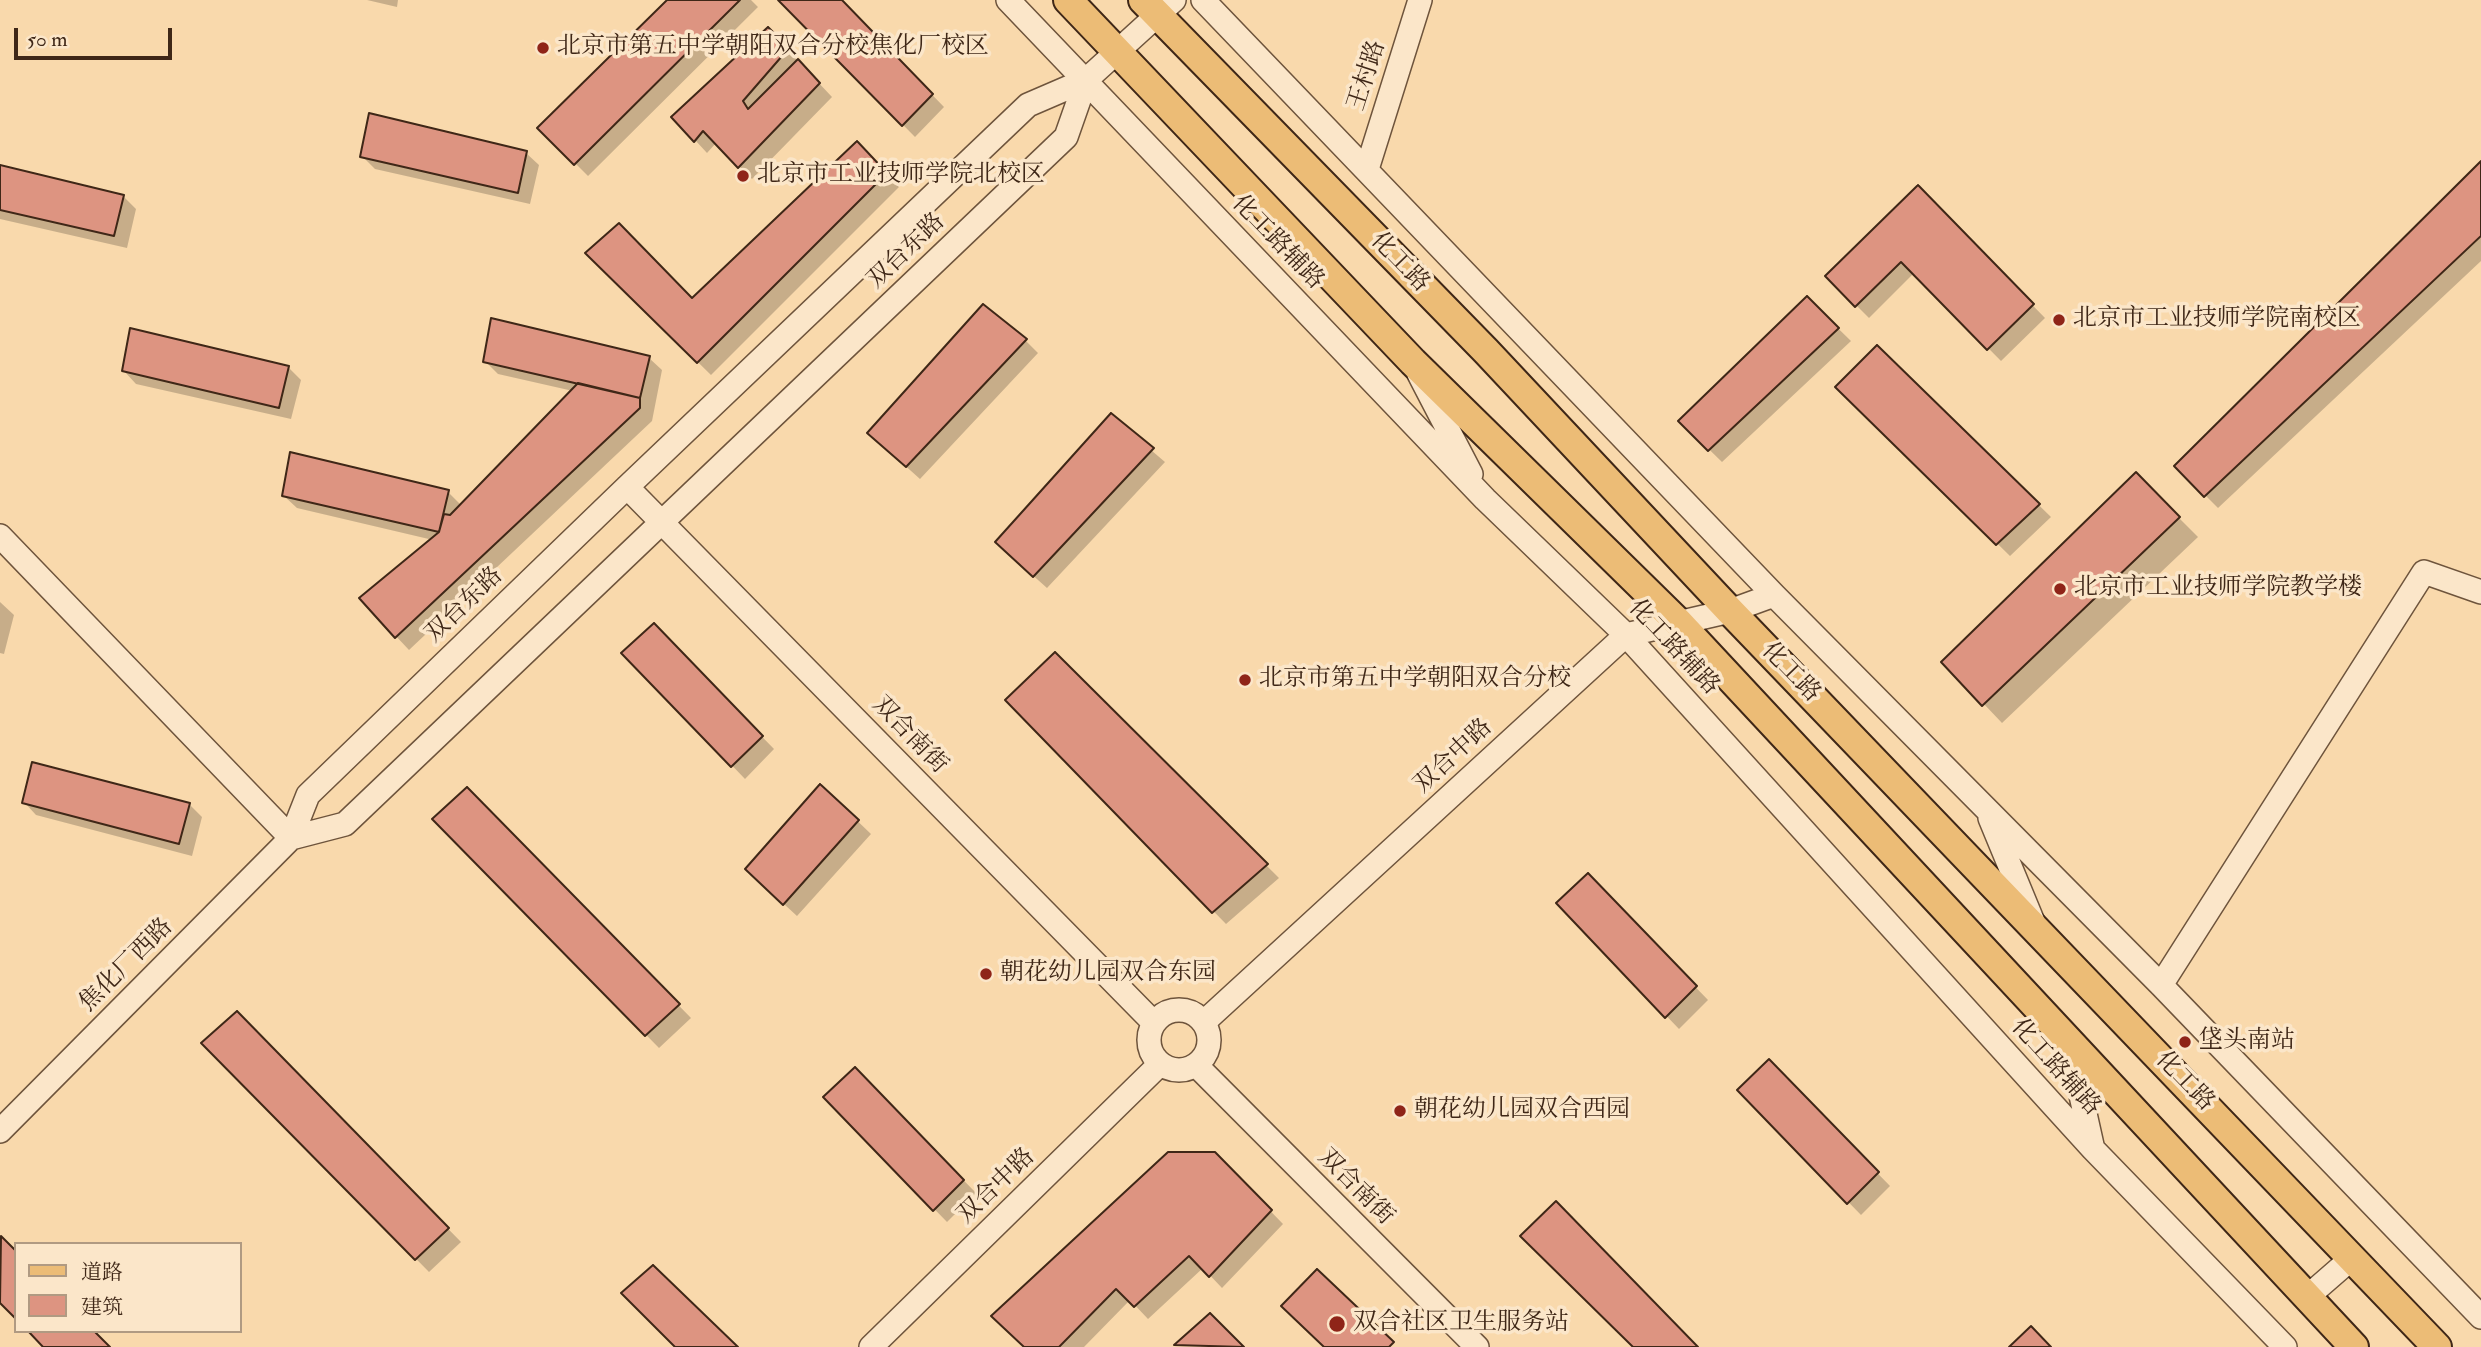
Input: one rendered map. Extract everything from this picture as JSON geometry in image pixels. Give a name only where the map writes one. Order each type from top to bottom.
[{"type":"main road","name":"化工路","points":[[1068,0],[1413,362],[1679,623],[2070,1046],[2354,1347]]},
{"type":"main road","name":"化工路","points":[[1158,5],[1730,611],[2437,1347]]},
{"type":"street","name":"化工路辅路","points":[[1008,0],[1485,499],[1626,635],[2093,1149],[2285,1347]]},
{"type":"street","points":[[1203,0],[1774,595],[2161,985],[2481,1317]]},
{"type":"street","name":"王村路","points":[[1367,169],[1420,0]]},
{"type":"street","points":[[1086,80],[1118,51],[1158,5]]},
{"type":"street","name":"双台东路","points":[[291,838],[307,795],[627,486],[1028,105],[1086,80]]},
{"type":"street","name":"双台东路","points":[[291,838],[345,824],[662,522],[1066,136],[1086,80]]},
{"type":"street","points":[[1413,362],[1485,499]]},
{"type":"street","name":"双合南街","points":[[627,486],[1154,1023]]},
{"type":"street","points":[[0,536],[291,838]]},
{"type":"street","points":[[2161,985],[2424,572],[2481,592]]},
{"type":"street","name":"双合中路","points":[[1204,1022],[1626,635],[1730,611],[1774,595]]},
{"type":"street","points":[[1986,807],[2036,928]]},
{"type":"street","name":"焦化厂西路","points":[[0,1131],[291,838]]},
{"type":"street","points":[[1170,1011],[1189,1011],[1204,1022],[1210,1041],[1208,1051],[1197,1066],[1178,1071],[1160,1064],[1150,1049],[1149,1041],[1154,1023],[1170,1011]]},
{"type":"street","points":[[2070,1046],[2093,1149]]},
{"type":"street","name":"双合中路","points":[[871,1347],[1160,1064]]},
{"type":"street","name":"双合南街","points":[[1197,1066],[1477,1347]]},
{"type":"street","points":[[2306,1298],[2352,1258]]},
{"type":"building","points":[[667,0],[740,0],[574,165],[537,128]]},
{"type":"building","points":[[778,0],[842,0],[933,94],[902,126]]},
{"type":"building","points":[[768,27],[789,48],[743,101],[748,109],[798,59],[820,83],[738,168],[703,131],[694,142],[671,117]]},
{"type":"building","points":[[369,113],[527,151],[518,193],[360,157]]},
{"type":"building","points":[[857,141],[887,173],[697,363],[585,253],[619,223],[692,298]]},
{"type":"building","points":[[2481,161],[2481,236],[2204,497],[2174,466]]},
{"type":"building","points":[[0,165],[124,195],[114,236],[0,210]]},
{"type":"building","points":[[1918,185],[2034,304],[1987,350],[1901,262],[1855,307],[1825,276]]},
{"type":"building","points":[[1807,296],[1839,328],[1708,451],[1678,421]]},
{"type":"building","points":[[983,304],[1027,339],[906,467],[867,433]]},
{"type":"building","points":[[491,318],[650,356],[640,398],[483,362]]},
{"type":"building","points":[[130,328],[289,366],[279,408],[122,371]]},
{"type":"building","points":[[1877,345],[2040,504],[1996,545],[1835,387]]},
{"type":"building","points":[[578,383],[640,398],[640,408],[395,638],[359,598],[439,532],[444,514],[450,515]]},
{"type":"building","points":[[1111,413],[1154,448],[1033,577],[995,542]]},
{"type":"building","points":[[290,452],[449,490],[439,532],[282,496]]},
{"type":"building","name":"北京市工业技师学院教学楼","points":[[2136,472],[2180,517],[1982,706],[1941,662]]},
{"type":"building","points":[[654,623],[763,736],[731,767],[621,653]]},
{"type":"building","points":[[1055,652],[1268,864],[1212,913],[1005,700]]},
{"type":"building","points":[[32,762],[190,803],[179,844],[22,803]]},
{"type":"building","points":[[820,784],[859,820],[783,905],[745,869]]},
{"type":"building","points":[[467,787],[680,1004],[645,1036],[432,819]]},
{"type":"building","points":[[1588,873],[1697,986],[1665,1018],[1556,903]]},
{"type":"building","points":[[237,1011],[449,1228],[415,1260],[201,1043]]},
{"type":"building","points":[[1769,1059],[1879,1172],[1847,1204],[1737,1090]]},
{"type":"building","points":[[855,1067],[964,1180],[933,1211],[823,1097]]},
{"type":"building","points":[[1168,1152],[1215,1152],[1272,1210],[1209,1277],[1189,1256],[1134,1307],[1116,1289],[1059,1347],[1024,1347],[991,1316]]},
{"type":"building","points":[[1556,1201],[1698,1347],[1633,1347],[1520,1236]]},
{"type":"building","points":[[1,1236],[14,1249],[14,1317],[0,1303]]},
{"type":"building","points":[[653,1265],[738,1347],[675,1347],[621,1293]]},
{"type":"building","name":"双合社区卫生服务站","points":[[1317,1269],[1394,1342],[1389,1347],[1324,1347],[1281,1306]]},
{"type":"building","points":[[1210,1313],[1244,1347],[1174,1345]]},
{"type":"building","points":[[2031,1326],[2051,1347],[2009,1347]]},
{"type":"building","points":[[30,1333],[96,1333],[110,1347],[43,1347]]},
{"type":"place","name":"北京市第五中学朝阳双合分校焦化厂校区","points":[[543,48]]},
{"type":"place","name":"北京市工业技师学院北校区","points":[[743,176]]},
{"type":"place","name":"北京市工业技师学院南校区","points":[[2059,320]]},
{"type":"place","name":"北京市工业技师学院教学楼","points":[[2060,589]]},
{"type":"place","name":"北京市第五中学朝阳双合分校","points":[[1245,680]]},
{"type":"place","name":"朝花幼儿园双合东园","points":[[986,974]]},
{"type":"place","name":"垡头南站","points":[[2185,1042]]},
{"type":"place","name":"朝花幼儿园双合西园","points":[[1400,1111]]},
{"type":"place","name":"双合社区卫生服务站","points":[[1337,1324]]}]
